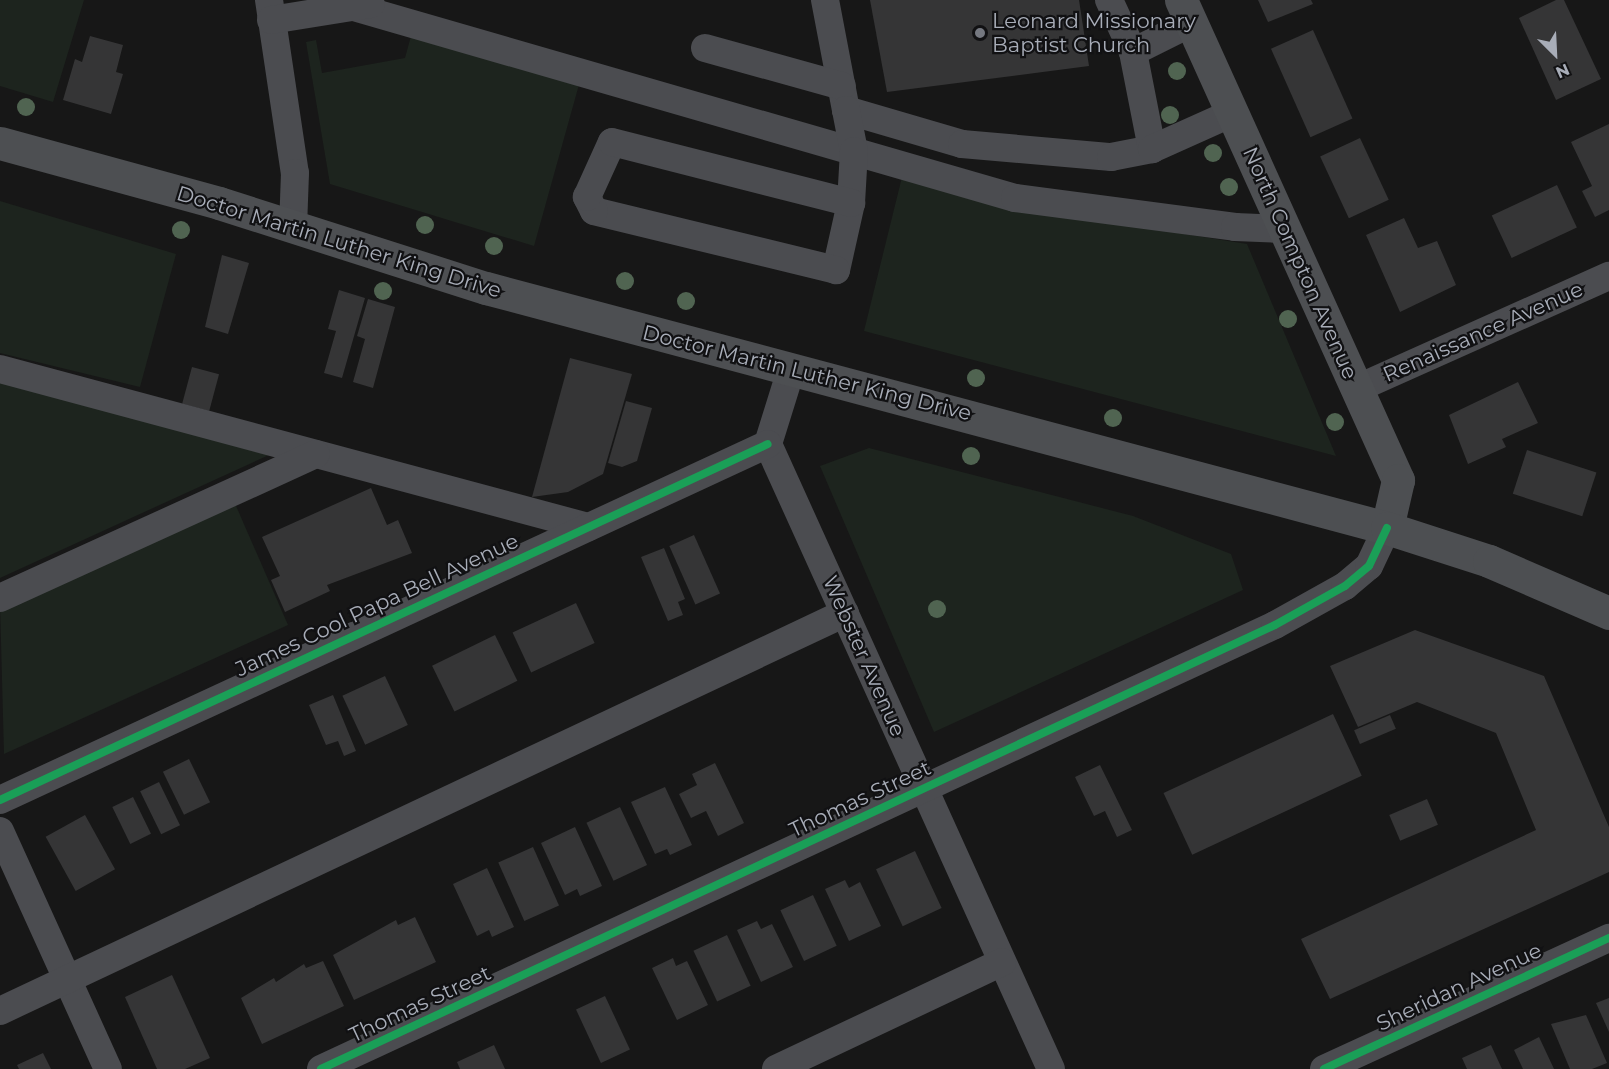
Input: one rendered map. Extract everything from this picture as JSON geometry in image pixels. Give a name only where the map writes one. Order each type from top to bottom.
[{"type":"main road","name":"North Compton Avenue","points":[[1186,11],[1398,480],[1387,528]]},
{"type":"main road","name":"Doctor Martin Luther King Drive","points":[[0,143],[293,227],[486,288],[1387,528],[1489,561],[1609,613]]},
{"type":"street","points":[[293,227],[295,173],[270,10],[354,7],[397,0]]},
{"type":"street","points":[[825,0],[854,151],[851,203],[836,270],[594,211],[587,197],[612,142],[851,203]]},
{"type":"street","points":[[1109,0],[1133,52],[1152,149]]},
{"type":"street","points":[[354,7],[1016,198],[1235,228],[1284,229]]},
{"type":"street","points":[[1133,52],[1186,11]]},
{"type":"street","points":[[705,48],[844,98],[962,144],[1112,157],[1152,149],[1232,113]]},
{"type":"street","name":"Renaissance Avenue","points":[[1356,388],[1609,276]]},
{"type":"street","points":[[0,369],[588,527]]},
{"type":"street","points":[[768,444],[791,370]]},
{"type":"street","name":"James Cool Papa Bell Avenue","points":[[0,800],[768,444]]},
{"type":"street","name":"Webster Avenue","points":[[768,444],[1051,1069]]},
{"type":"street","points":[[0,598],[316,454]]},
{"type":"street","name":"Thomas Street","points":[[321,1069],[1318,603],[1369,566],[1387,528]]},
{"type":"street","points":[[0,1011],[845,613]]},
{"type":"street","points":[[0,831],[108,1069]]},
{"type":"street","name":"Sheridan Avenue","points":[[1324,1069],[1609,938]]},
{"type":"street","points":[[776,1069],[1002,962]]},
{"type":"shaded area","points":[[0,0],[84,0],[53,102],[0,86]]},
{"type":"shaded area","points":[[411,36],[580,81],[534,246],[330,184],[306,42],[316,40],[322,73],[405,58]]},
{"type":"shaded area","points":[[903,173],[1004,205],[1247,244],[1336,456],[864,331]]},
{"type":"shaded area","points":[[0,201],[176,254],[140,387],[0,353]]},
{"type":"shaded area","points":[[0,382],[269,455],[0,578]]},
{"type":"shaded area","points":[[869,448],[1133,516],[1231,554],[1243,590],[934,732],[820,466]]},
{"type":"shaded area","points":[[233,499],[288,625],[4,754],[0,604]]},
{"type":"building","name":"Leonard Missionary Baptist Church","points":[[870,0],[1079,0],[1089,66],[887,92]]},
{"type":"building","points":[[1258,0],[1311,0],[1313,4],[1268,22]]},
{"type":"building","points":[[1556,0],[1564,0],[1601,79],[1556,100],[1519,18]]},
{"type":"building","points":[[1313,30],[1352,119],[1310,137],[1271,49]]},
{"type":"building","points":[[90,36],[123,45],[116,72],[123,74],[111,114],[63,100],[75,59],[82,62]]},
{"type":"building","points":[[1609,124],[1609,210],[1595,217],[1582,191],[1592,186],[1571,142]]},
{"type":"building","points":[[1360,138],[1389,200],[1349,218],[1320,157]]},
{"type":"building","points":[[1557,185],[1577,228],[1512,258],[1492,215]]},
{"type":"building","points":[[1404,218],[1418,248],[1437,241],[1456,285],[1400,312],[1366,235]]},
{"type":"building","points":[[222,255],[249,263],[228,334],[205,327]]},
{"type":"building","points":[[339,290],[365,298],[342,378],[324,373],[336,331],[328,329]]},
{"type":"building","points":[[368,299],[395,307],[373,388],[353,382],[365,339],[357,336]]},
{"type":"building","points":[[570,358],[632,374],[603,474],[568,492],[532,497]]},
{"type":"building","points":[[192,367],[219,374],[209,411],[182,404]]},
{"type":"building","points":[[1518,382],[1538,423],[1502,439],[1506,447],[1468,464],[1449,415]]},
{"type":"building","points":[[626,401],[652,408],[637,461],[622,467],[608,463]]},
{"type":"building","points":[[1527,450],[1596,473],[1582,516],[1513,494]]},
{"type":"building","points":[[371,488],[387,525],[398,520],[412,553],[327,585],[330,591],[285,612],[271,580],[280,576],[262,537]]},
{"type":"building","points":[[694,535],[720,593],[695,604],[669,546]]},
{"type":"building","points":[[664,548],[685,599],[678,602],[683,615],[668,621],[641,557]]},
{"type":"building","points":[[576,603],[595,643],[531,672],[513,633]]},
{"type":"building","points":[[1415,630],[1544,676],[1609,827],[1609,872],[1330,999],[1301,939],[1536,830],[1496,733],[1417,702],[1358,727],[1330,666]]},
{"type":"building","points":[[495,635],[517,681],[454,712],[432,666]]},
{"type":"building","points":[[385,676],[408,725],[365,745],[342,696]]},
{"type":"building","points":[[333,695],[356,751],[344,756],[338,741],[326,745],[309,705]]},
{"type":"building","points":[[1333,714],[1362,776],[1192,855],[1164,793]]},
{"type":"building","points":[[1390,715],[1396,729],[1360,744],[1354,730]]},
{"type":"building","points":[[189,759],[210,802],[184,815],[163,772]]},
{"type":"building","points":[[715,763],[744,823],[718,836],[706,811],[691,818],[679,794],[697,785],[692,774]]},
{"type":"building","points":[[1100,765],[1132,830],[1117,837],[1105,811],[1094,816],[1075,777]]},
{"type":"building","points":[[159,782],[180,825],[161,834],[140,791]]},
{"type":"building","points":[[665,787],[692,845],[670,855],[667,849],[655,854],[631,802]]},
{"type":"building","points":[[133,797],[151,834],[130,844],[112,807]]},
{"type":"building","points":[[1427,799],[1438,825],[1400,841],[1389,815]]},
{"type":"building","points":[[620,807],[647,865],[614,881],[586,823]]},
{"type":"building","points":[[85,815],[115,869],[76,891],[46,837]]},
{"type":"building","points":[[575,827],[602,886],[580,896],[577,889],[565,895],[541,843]]},
{"type":"building","points":[[533,847],[559,905],[524,921],[498,862]]},
{"type":"building","points":[[915,851],[942,908],[903,926],[876,869]]},
{"type":"building","points":[[487,868],[514,927],[492,937],[489,930],[477,936],[453,884]]},
{"type":"building","points":[[845,880],[849,888],[860,882],[881,926],[849,941],[825,889]]},
{"type":"building","points":[[813,895],[837,946],[804,961],[780,910]]},
{"type":"building","points":[[415,917],[436,962],[354,1000],[333,955],[396,920],[398,925]]},
{"type":"building","points":[[757,921],[761,929],[772,924],[793,967],[761,982],[737,930]]},
{"type":"building","points":[[727,935],[751,986],[717,1001],[693,951]]},
{"type":"building","points":[[673,958],[676,966],[687,961],[708,1005],[677,1020],[652,968]]},
{"type":"building","points":[[323,961],[344,1006],[262,1044],[241,998],[274,978],[276,982],[304,964],[306,968]]},
{"type":"building","points":[[172,975],[210,1058],[185,1069],[157,1069],[125,997]]},
{"type":"building","points":[[605,996],[630,1049],[601,1063],[576,1010]]},
{"type":"building","points":[[1609,998],[1609,1032],[1596,1003]]},
{"type":"building","points":[[1586,1015],[1607,1063],[1592,1069],[1570,1069],[1551,1024]]},
{"type":"building","points":[[1539,1037],[1554,1069],[1523,1069],[1514,1050]]},
{"type":"building","points":[[494,1045],[505,1069],[460,1069],[457,1062]]},
{"type":"building","points":[[1491,1045],[1502,1069],[1467,1069],[1462,1058]]},
{"type":"building","points":[[43,1053],[51,1069],[19,1069],[17,1065]]},
{"type":"cycle path","points":[[0,800],[768,444]]},
{"type":"cycle path","points":[[321,1069],[1275,625],[1345,586],[1369,566],[1387,528]]},
{"type":"cycle path","points":[[1324,1069],[1609,938]]},
{"type":"place","name":"Leonard Missionary Baptist Church","points":[[980,33]]}]
